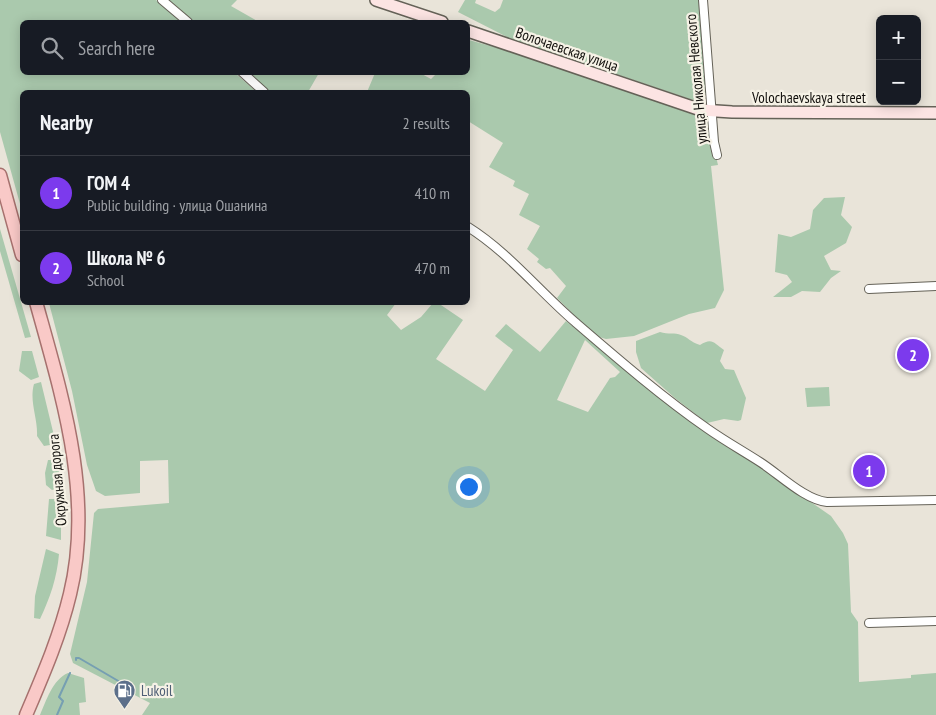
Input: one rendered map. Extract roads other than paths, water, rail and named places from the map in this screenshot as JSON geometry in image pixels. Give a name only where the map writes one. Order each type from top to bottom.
[{"type":"main road","points":[[0,175],[20,248]]},
{"type":"main road","name":"Окружная дорога","points":[[26,715],[50,656],[64,614],[73,577],[77,547],[78,499],[72,448],[66,413],[37,305]]},
{"type":"main road","name":"Окружная дорога","points":[[17,715],[50,656]]},
{"type":"street","points":[[162,0],[186,20]]},
{"type":"street","points":[[376,0],[436,20]]},
{"type":"street","name":"улица Николая Невского","points":[[703,0],[714,142],[717,155]]},
{"type":"street","name":"Волочаевская улица","points":[[470,32],[656,95],[712,112]]},
{"type":"street","points":[[245,75],[262,90]]},
{"type":"street","name":"Volochaevskaya street","points":[[712,112],[936,113]]},
{"type":"street","points":[[470,228],[501,251],[557,306],[645,381],[709,430],[808,495],[820,501],[832,502],[936,500]]},
{"type":"street","points":[[869,289],[936,286]]},
{"type":"street","points":[[869,623],[936,621]]},
{"type":"waterway","points":[[76,660],[76,658],[79,658],[132,689]]},
{"type":"waterway","points":[[57,715],[63,701],[59,697],[70,673]]},
{"type":"place","name":"Школа № 6","points":[[913,355]]},
{"type":"place","name":"ГОМ 4","points":[[869,471]]},
{"type":"place","name":"Lukoil","points":[[125,709]]}]
